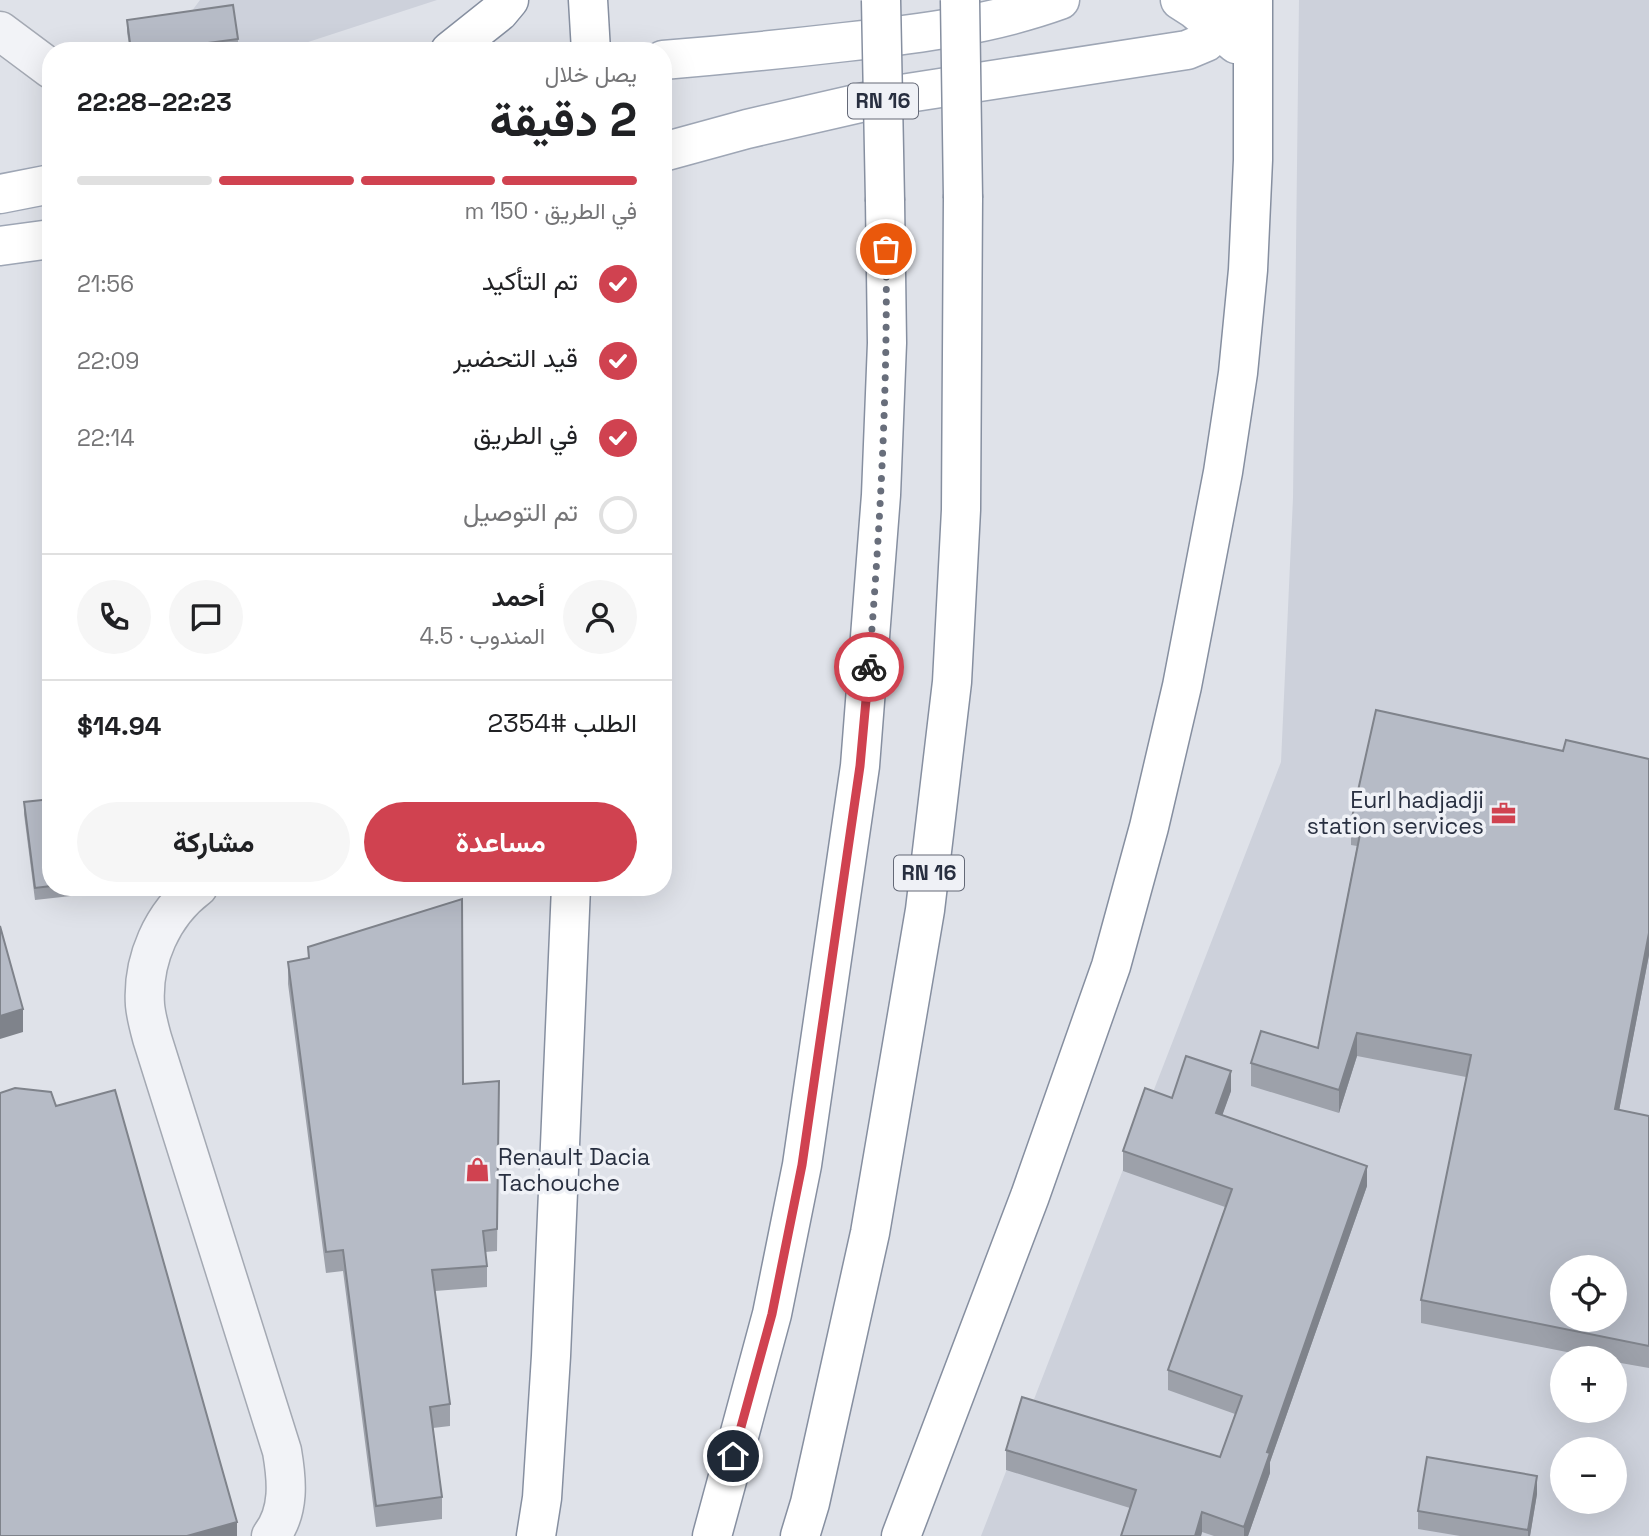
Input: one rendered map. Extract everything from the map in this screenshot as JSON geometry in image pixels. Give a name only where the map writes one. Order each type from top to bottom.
[{"type":"main road","points":[[461,42],[499,12],[509,0]]},
{"type":"main road","points":[[588,0],[590,42]]},
{"type":"main road","name":"RN 16","points":[[712,1536],[772,1314],[802,1165],[860,766],[881,495],[887,343],[881,0]]},
{"type":"main road","name":"RN 16","points":[[800,1536],[810,1503],[870,1233],[925,910],[952,682],[961,510],[963,198],[960,0]]},
{"type":"main road","points":[[672,59],[903,36],[984,22],[1060,0]]},
{"type":"main road","points":[[1180,0],[1194,9],[1224,14],[1253,59]]},
{"type":"main road","points":[[901,1536],[1030,1196],[1111,966],[1149,827],[1182,686],[1223,472],[1238,373],[1249,257],[1253,160],[1253,0]]},
{"type":"main road","points":[[672,149],[747,128],[895,95],[1177,52],[1206,42],[1224,14]]},
{"type":"main road","points":[[0,194],[42,186]]},
{"type":"main road","points":[[0,246],[42,240]]},
{"type":"main road","points":[[536,1536],[542,1498],[551,1356],[571,896]]},
{"type":"street","points":[[0,31],[42,62]]},
{"type":"street","points":[[189,896],[172,913],[155,941],[146,973],[145,1005],[152,1038],[282,1451],[287,1478],[285,1504],[271,1536]]},
{"type":"shaded area","points":[[200,0],[437,0],[308,42],[169,42]]},
{"type":"shaded area","points":[[1299,0],[1649,0],[1649,1536],[981,1536],[1281,762],[1293,498]]},
{"type":"building","points":[[233,5],[238,39],[216,42],[130,42],[127,20]]},
{"type":"building","points":[[1376,710],[1563,751],[1566,740],[1649,759],[1649,933],[1615,1109],[1649,1116],[1649,1346],[1580,1332],[1627,1332],[1627,1255],[1550,1255],[1550,1326],[1421,1300],[1471,1055],[1357,1033],[1339,1090],[1251,1063],[1261,1031],[1318,1048],[1362,824],[1351,822]]},
{"type":"building","points":[[42,800],[42,887],[35,888],[24,802]]},
{"type":"building","points":[[462,899],[463,1084],[499,1081],[497,1229],[483,1231],[487,1266],[432,1270],[450,1404],[430,1407],[442,1497],[376,1506],[343,1250],[326,1252],[288,962],[309,958],[308,947]]},
{"type":"building","points":[[0,926],[23,1009],[0,1016]]},
{"type":"building","points":[[1186,1056],[1231,1071],[1216,1113],[1367,1166],[1267,1452],[1270,1453],[1244,1527],[1202,1512],[1195,1536],[1121,1536],[1136,1490],[1006,1450],[1022,1397],[1220,1457],[1242,1396],[1168,1370],[1232,1189],[1123,1151],[1145,1088],[1172,1098]]},
{"type":"building","points":[[15,1088],[51,1092],[56,1106],[115,1090],[237,1522],[187,1536],[0,1536],[0,1093]]},
{"type":"building","points":[[1427,1457],[1537,1476],[1528,1530],[1418,1511]]},
{"type":"way so far","points":[[869,667],[881,495],[887,343],[886,249]]},
{"type":"place","name":"Eurl hadjadji station services","points":[[1504,813]]},
{"type":"place","name":"Renault Dacia Tachouche","points":[[478,1170]]},
{"type":"route","points":[[733,1456],[772,1314],[802,1165],[860,766],[869,667]]}]
